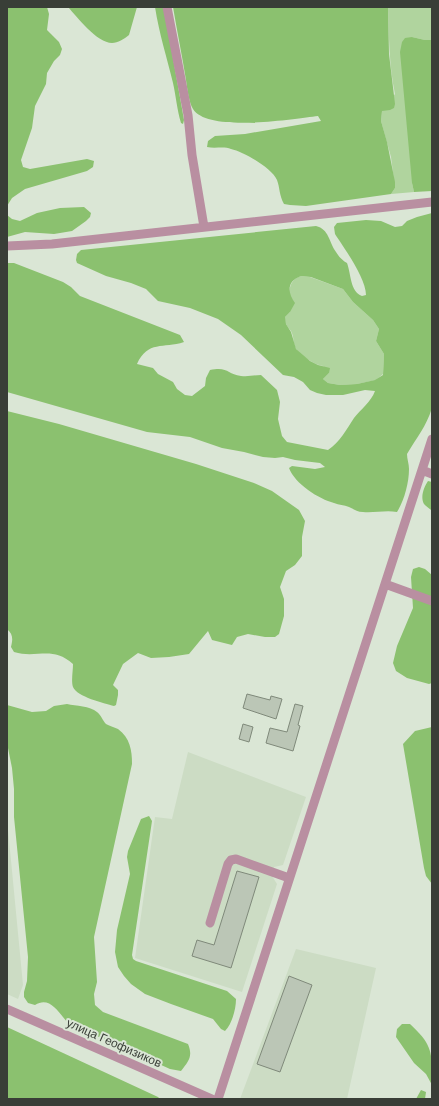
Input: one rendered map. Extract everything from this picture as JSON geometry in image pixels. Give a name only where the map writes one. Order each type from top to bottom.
[{"type":"street","points":[[167,7],[188,115],[192,155],[204,228]]},
{"type":"street","points":[[7,246],[52,244],[432,202]]},
{"type":"street","points":[[218,1099],[432,439]]},
{"type":"street","points":[[422,470],[432,474]]},
{"type":"street","points":[[385,584],[432,601]]},
{"type":"street","points":[[210,923],[228,864],[231,860],[236,859],[289,878]]},
{"type":"street","name":"улица Геофизиков","points":[[7,1009],[212,1099]]},
{"type":"shaded area","points":[[188,752],[306,797],[283,865],[274,867],[272,876],[277,884],[242,992],[135,958],[155,817],[172,819]]},
{"type":"shaded area","points":[[7,819],[23,985],[18,999],[7,994]]},
{"type":"shaded area","points":[[296,949],[376,968],[347,1099],[240,1099]]},
{"type":"green space","points":[[7,7],[47,7],[49,14],[47,30],[59,42],[62,49],[60,55],[54,61],[47,73],[46,84],[35,106],[32,128],[21,160],[23,167],[30,169],[87,159],[94,161],[93,167],[87,171],[25,189],[12,198],[7,206]]},
{"type":"green space","points":[[68,7],[137,7],[129,35],[112,43],[100,39],[82,23]]},
{"type":"green space","points":[[155,7],[164,7],[184,120],[183,124],[181,123]]},
{"type":"green space","points":[[173,7],[388,7],[389,54],[395,104],[394,108],[382,111],[381,121],[395,182],[395,188],[391,194],[306,206],[284,204],[277,180],[274,175],[264,166],[250,157],[228,148],[207,147],[208,141],[215,136],[245,134],[321,121],[318,116],[251,123],[232,123],[215,121],[202,116],[193,109],[189,99]]},
{"type":"green space","points":[[388,7],[432,7],[432,40],[412,37],[412,183],[414,192],[391,194],[395,188],[391,157],[381,121],[382,111],[395,94],[390,62]]},
{"type":"green space","points":[[412,37],[432,40],[432,191],[414,192],[412,183],[400,52],[402,42],[405,38]]},
{"type":"green space","points":[[84,207],[91,213],[90,217],[72,231],[54,234],[25,232],[7,237],[7,215],[12,219],[20,221],[37,213],[60,208]]},
{"type":"green space","points":[[432,213],[432,408],[430,415],[407,454],[409,469],[407,486],[400,508],[397,512],[361,512],[347,506],[328,501],[308,490],[296,480],[289,468],[292,466],[315,469],[325,467],[320,463],[283,457],[263,457],[222,448],[190,437],[147,432],[7,392],[7,263],[14,263],[63,282],[71,287],[80,296],[180,335],[184,342],[151,348],[141,356],[137,364],[153,368],[158,374],[173,382],[177,389],[185,395],[192,396],[205,386],[206,378],[210,370],[220,369],[241,376],[261,375],[277,390],[280,402],[278,419],[282,436],[287,442],[328,450],[339,440],[354,418],[371,399],[375,391],[365,390],[343,395],[326,395],[310,390],[303,382],[294,377],[283,375],[241,335],[218,319],[190,308],[158,301],[146,289],[106,276],[77,263],[77,254],[81,250],[316,226],[324,230],[337,254],[347,263],[355,291],[362,296],[366,295],[359,272],[335,234],[334,227],[337,223],[366,220],[381,221],[395,227],[402,226],[407,221]],"holes":[[[301,276],[311,277],[343,289],[353,302],[373,320],[379,329],[376,341],[384,354],[383,375],[375,380],[357,384],[340,385],[328,383],[323,379],[329,373],[330,368],[310,361],[296,349],[291,332],[286,324],[285,317],[295,303],[292,299],[290,287],[296,278]]]},
{"type":"green space","points":[[301,276],[310,277],[343,289],[353,302],[373,320],[379,329],[376,341],[384,354],[383,374],[376,380],[357,384],[340,385],[328,383],[323,379],[329,373],[323,366],[308,360],[296,349],[292,333],[286,325],[285,317],[290,312],[290,286],[296,278]]},
{"type":"green space","points":[[7,411],[59,424],[196,464],[254,483],[272,491],[299,510],[305,521],[302,537],[302,556],[295,565],[286,571],[280,587],[284,599],[284,616],[279,634],[275,637],[265,637],[248,634],[237,637],[232,645],[212,640],[208,631],[189,654],[151,658],[138,653],[123,664],[113,685],[118,690],[116,705],[114,706],[85,697],[76,691],[72,682],[73,664],[65,658],[51,654],[22,654],[14,652],[11,647],[11,635],[7,629]]},
{"type":"green space","points":[[428,481],[432,482],[432,511],[424,504],[422,498]]},
{"type":"green space","points":[[419,567],[425,569],[432,575],[432,683],[429,684],[407,678],[396,671],[393,663],[397,646],[413,608],[411,577],[413,569]]},
{"type":"green space","points":[[67,704],[87,707],[97,712],[106,724],[118,729],[125,736],[130,745],[132,754],[132,764],[94,937],[97,982],[94,994],[95,1005],[103,1012],[188,1044],[190,1055],[181,1071],[170,1069],[68,1023],[53,1006],[45,1002],[35,1005],[28,1003],[24,997],[27,981],[28,957],[14,817],[12,768],[7,743],[7,705],[32,712],[46,711],[54,706]]},
{"type":"green space","points":[[432,727],[432,884],[426,876],[424,868],[403,744],[415,731]]},
{"type":"green space","points":[[149,816],[152,821],[132,955],[133,959],[227,991],[236,999],[236,1003],[232,1020],[225,1031],[221,1029],[213,1019],[145,994],[131,984],[118,967],[115,952],[117,930],[130,874],[127,857],[128,851],[141,819]]},
{"type":"green space","points":[[402,1024],[410,1024],[424,1038],[428,1045],[432,1065],[432,1085],[426,1074],[414,1063],[396,1037],[397,1029]]},
{"type":"green space","points":[[7,1027],[158,1097],[160,1099],[7,1099]]},
{"type":"green space","points":[[421,1090],[426,1092],[425,1099],[416,1099]]},
{"type":"building","points":[[247,694],[270,700],[271,696],[282,699],[276,719],[243,708]]},
{"type":"building","points":[[295,704],[303,706],[298,725],[300,726],[293,751],[266,743],[270,728],[287,732]]},
{"type":"building","points":[[243,724],[253,727],[249,742],[239,739]]},
{"type":"building","points":[[237,871],[259,877],[231,968],[192,956],[197,940],[214,945]]},
{"type":"building","points":[[289,976],[312,985],[280,1072],[257,1064]]}]
